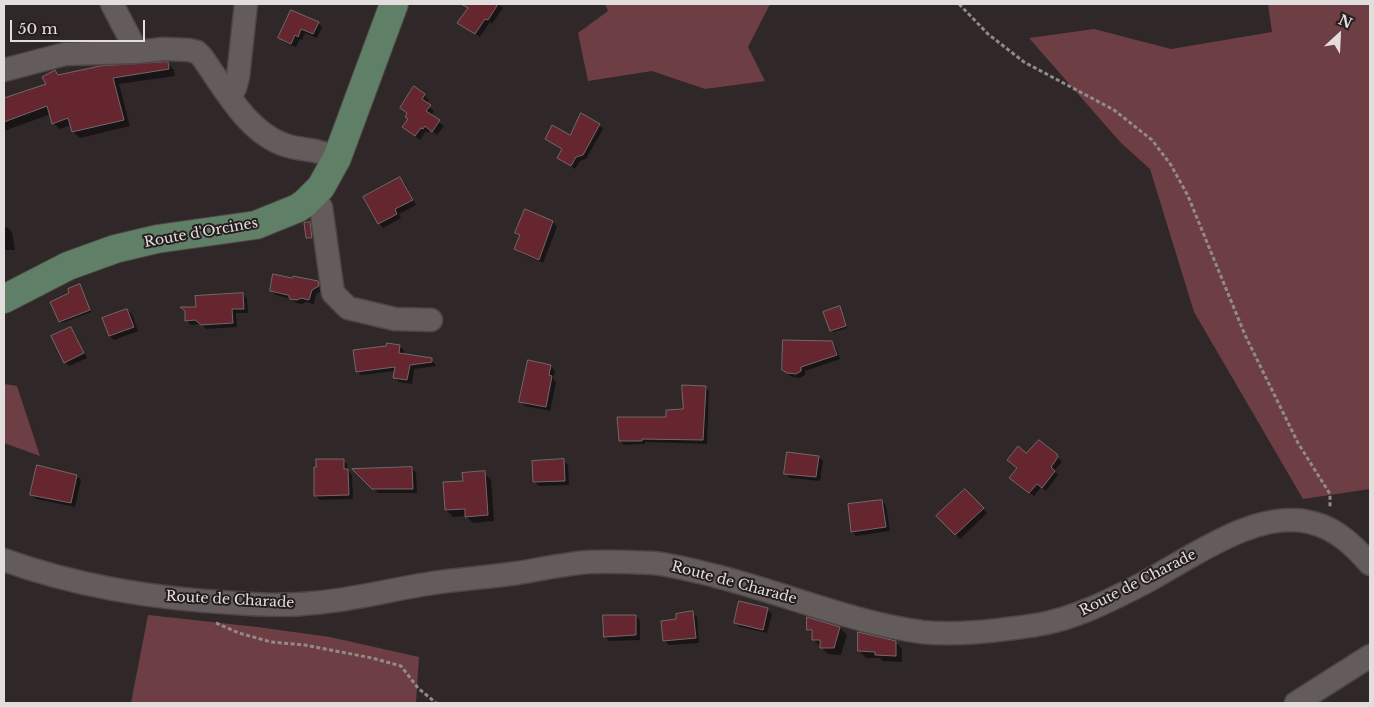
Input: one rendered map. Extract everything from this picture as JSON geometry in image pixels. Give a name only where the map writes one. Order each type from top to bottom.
[{"type":"main road","name":"Route d'Orcines","points":[[4,299],[68,266],[115,249],[157,239],[256,225],[298,208],[313,196],[328,176],[337,158],[394,4]]},
{"type":"street","points":[[112,4],[123,22],[136,52]]},
{"type":"street","points":[[230,97],[238,78],[246,4]]},
{"type":"street","points":[[4,70],[65,54],[136,52],[163,49],[197,52],[240,111],[258,128],[276,141],[287,146],[320,152],[337,158]]},
{"type":"street","points":[[313,196],[321,207],[333,293],[348,308],[395,319],[431,320]]},
{"type":"street","name":"Route de Charade","points":[[4,560],[66,580],[100,588],[211,602],[282,605],[370,596],[431,583],[491,577],[588,562],[650,563],[677,566],[743,583],[874,623],[924,632],[982,632],[1040,624],[1066,618],[1092,608],[1144,583],[1218,542],[1262,524],[1293,520],[1310,522],[1330,529],[1350,544],[1370,564]]},
{"type":"street","points":[[1296,703],[1370,656]]},
{"type":"path","points":[[959,4],[988,34],[1024,62],[1114,110],[1152,140],[1171,165],[1188,196],[1245,335],[1298,443],[1330,494],[1330,529]]},
{"type":"path","points":[[215,622],[239,633],[271,642],[305,645],[372,658],[401,666],[418,688],[436,703]]},
{"type":"shaded area","points":[[605,4],[770,4],[748,47],[765,81],[705,89],[652,71],[588,81],[578,33],[608,11]]},
{"type":"shaded area","points":[[1268,4],[1370,4],[1370,489],[1303,499],[1194,312],[1150,169],[1121,143],[1029,38],[1094,29],[1171,49],[1272,32]]},
{"type":"shaded area","points":[[4,384],[17,386],[40,456],[4,443]]},
{"type":"shaded area","points":[[148,615],[330,637],[419,657],[416,703],[131,703]]},
{"type":"building","points":[[461,4],[498,4],[488,20],[485,19],[475,34],[457,23],[468,8]]},
{"type":"building","points":[[291,10],[319,22],[313,34],[301,29],[298,37],[295,35],[291,44],[278,38]]},
{"type":"building","points":[[168,62],[169,69],[113,78],[124,120],[72,132],[68,118],[52,124],[47,106],[4,122],[4,98],[46,84],[42,77],[55,70],[58,75],[100,66]]},
{"type":"building","points":[[414,86],[425,94],[422,99],[431,105],[426,111],[440,120],[432,132],[425,126],[415,136],[402,127],[408,119],[405,117],[407,113],[400,108]]},
{"type":"building","points":[[581,113],[600,124],[583,155],[576,157],[571,166],[557,158],[562,149],[545,139],[552,125],[570,135]]},
{"type":"building","points":[[400,177],[413,200],[395,209],[397,214],[378,224],[363,197]]},
{"type":"building","points":[[525,209],[553,221],[539,260],[514,249],[520,235],[515,233]]},
{"type":"building","points":[[310,222],[312,238],[306,238],[304,223]]},
{"type":"building","points":[[273,274],[318,281],[319,286],[312,290],[309,300],[301,298],[297,300],[290,299],[288,295],[270,291]]},
{"type":"building","points":[[80,284],[90,310],[59,322],[50,302],[69,293],[68,289]]},
{"type":"building","points":[[243,293],[244,309],[232,309],[233,323],[201,325],[195,320],[185,321],[185,311],[180,307],[196,307],[195,296]]},
{"type":"building","points":[[840,306],[846,326],[830,331],[823,312]]},
{"type":"building","points":[[127,309],[134,327],[109,336],[102,318]]},
{"type":"building","points":[[71,327],[84,353],[64,363],[51,336]]},
{"type":"building","points":[[783,340],[832,341],[837,355],[801,367],[801,371],[796,374],[787,373],[782,370]]},
{"type":"building","points":[[387,343],[400,345],[399,353],[432,358],[432,362],[410,365],[407,380],[393,378],[395,367],[356,372],[353,350],[386,346]]},
{"type":"building","points":[[528,360],[551,365],[549,375],[552,376],[546,407],[519,402]]},
{"type":"building","points":[[682,385],[706,386],[703,440],[642,439],[642,441],[619,441],[617,417],[666,417],[666,410],[683,409]]},
{"type":"building","points":[[1039,440],[1057,454],[1058,457],[1051,467],[1055,471],[1042,488],[1037,484],[1029,493],[1009,478],[1017,468],[1007,460],[1018,446],[1026,453]]},
{"type":"building","points":[[787,452],[819,456],[816,477],[784,474]]},
{"type":"building","points":[[316,459],[344,459],[344,469],[348,469],[349,495],[314,496],[314,467],[316,467]]},
{"type":"building","points":[[564,459],[565,481],[533,482],[532,461]]},
{"type":"building","points":[[37,465],[77,475],[71,503],[30,495]]},
{"type":"building","points":[[412,467],[413,489],[372,489],[352,469]]},
{"type":"building","points":[[485,471],[488,515],[465,517],[465,509],[445,510],[443,482],[463,481],[462,473]]},
{"type":"building","points":[[965,489],[984,508],[955,535],[936,516]]},
{"type":"building","points":[[882,500],[886,527],[851,532],[848,504]]},
{"type":"building","points":[[739,601],[768,608],[763,630],[734,623]]},
{"type":"building","points":[[693,611],[696,638],[663,641],[661,621],[676,619],[676,614]]},
{"type":"building","points":[[603,615],[636,615],[636,635],[604,637]]},
{"type":"building","points":[[807,617],[840,627],[834,648],[820,648],[820,640],[812,640],[812,630],[807,630]]},
{"type":"building","points":[[858,632],[896,641],[896,656],[875,655],[875,652],[858,651]]}]
